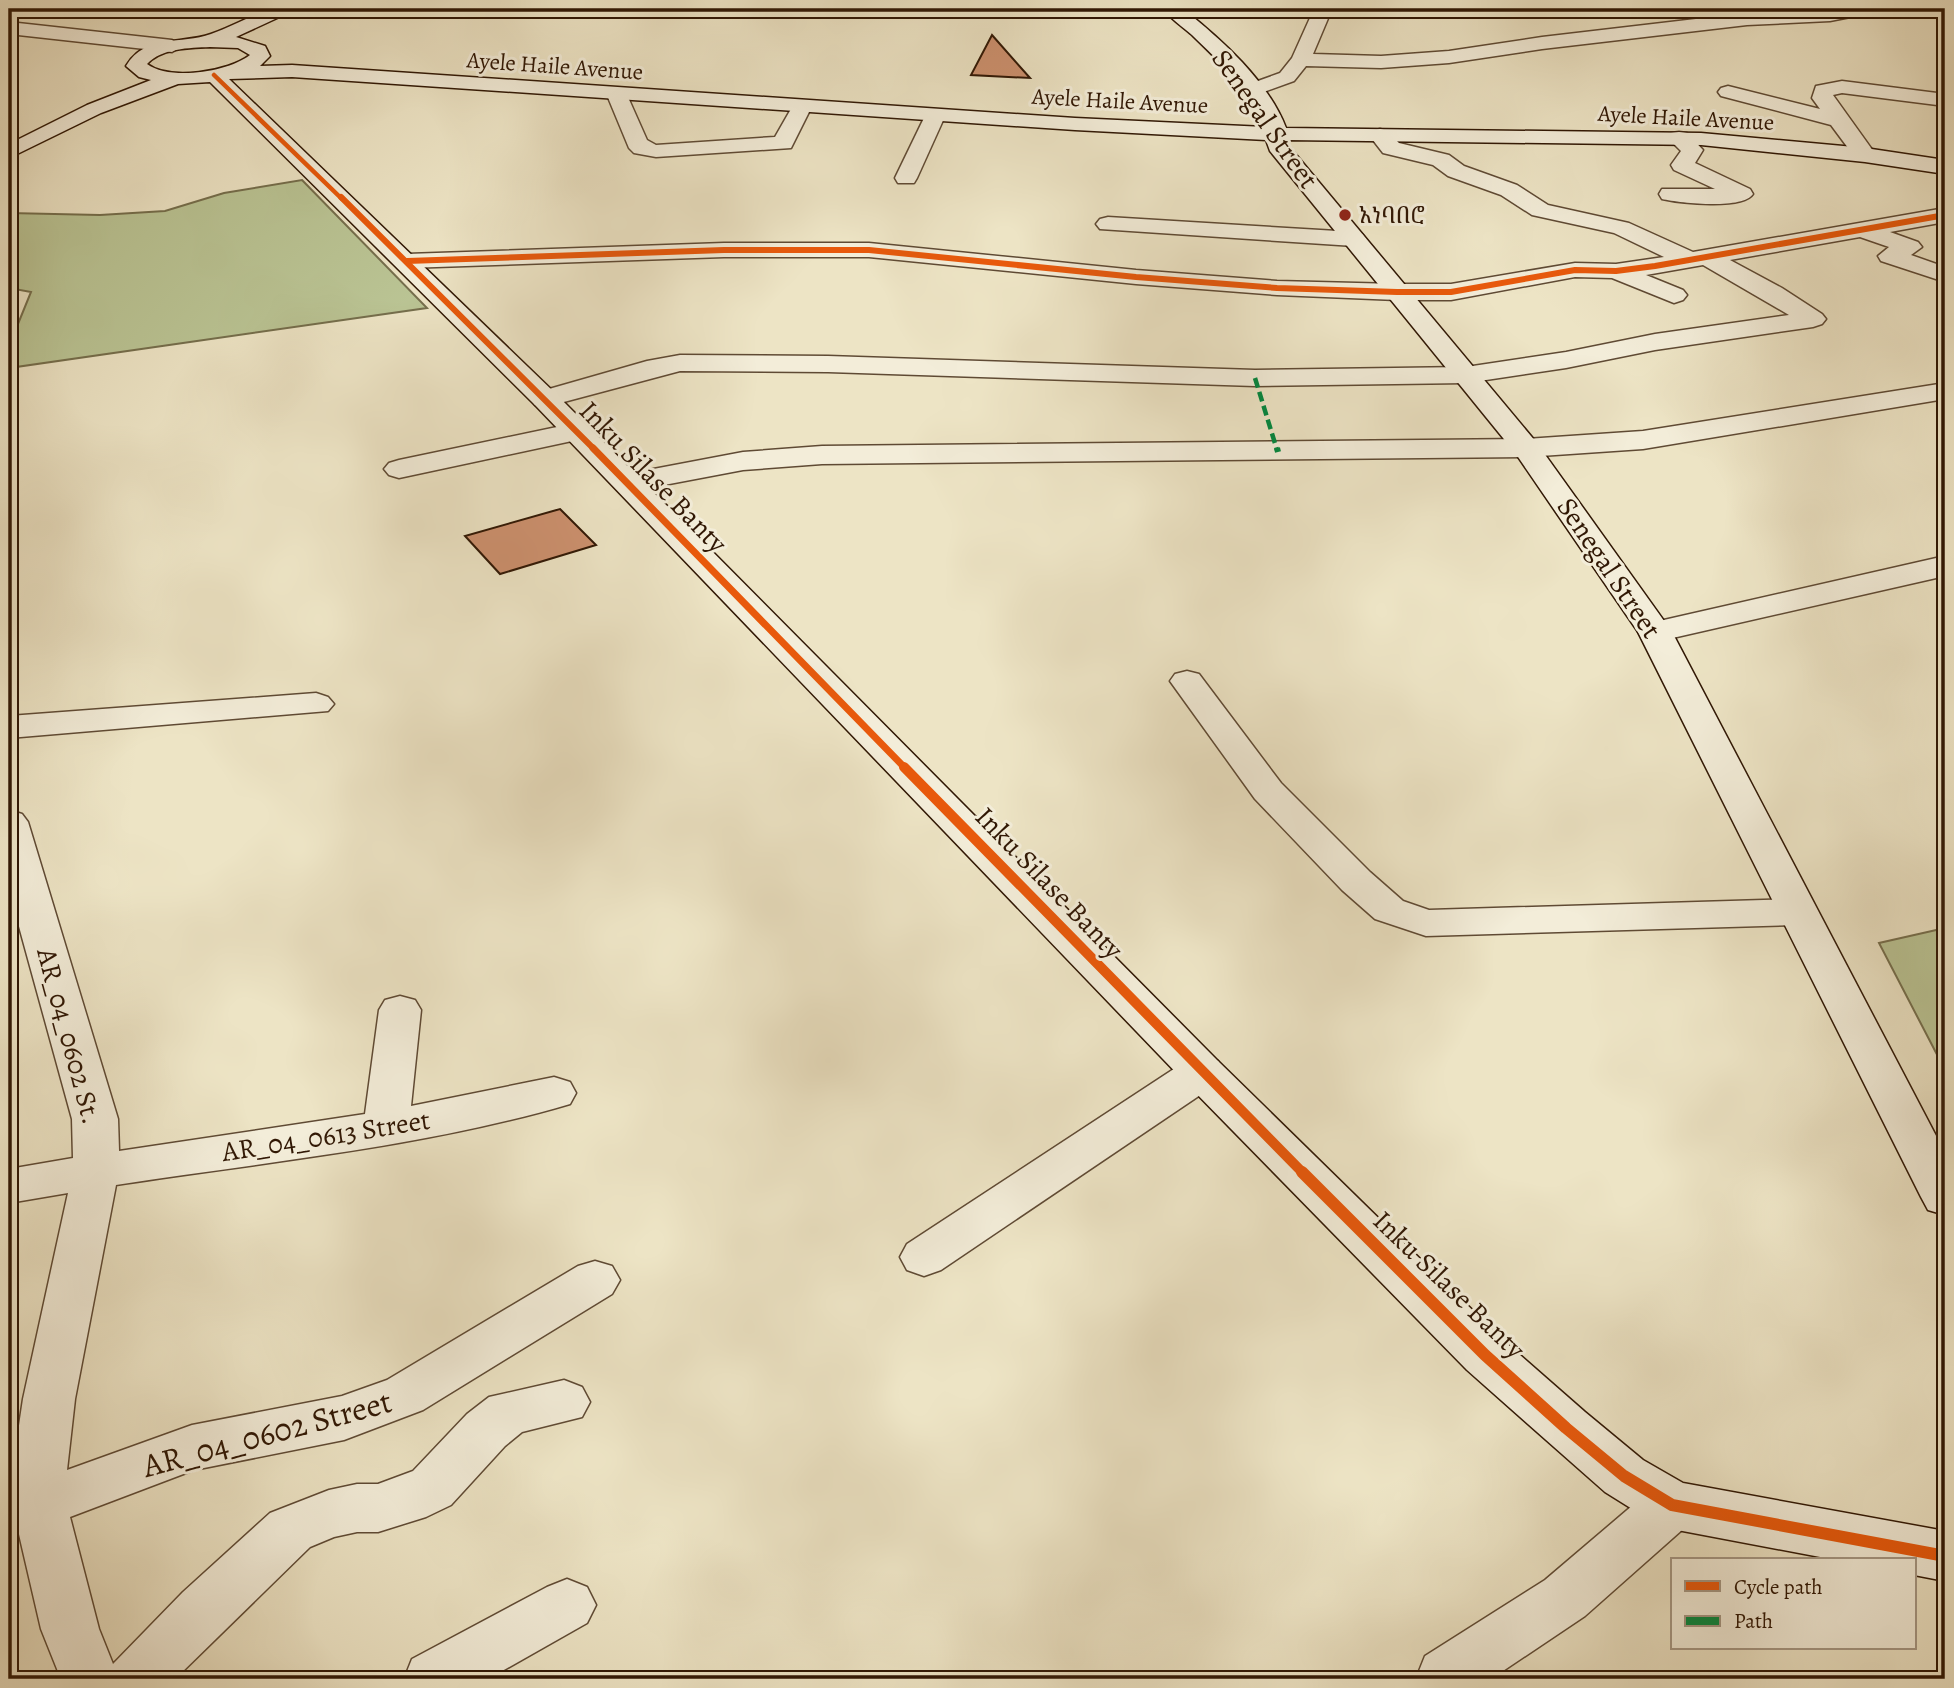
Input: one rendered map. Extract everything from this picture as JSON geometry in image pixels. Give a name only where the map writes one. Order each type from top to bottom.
[{"type":"street","points":[[215,66],[282,9]]},
{"type":"street","points":[[9,152],[94,109],[176,78],[215,66],[251,64],[257,50],[302,9]]},
{"type":"street","name":"Senegal Street","points":[[1172,9],[1217,49],[1251,90],[1270,116],[1278,146],[1525,448],[1655,632],[1945,1197]]},
{"type":"street","points":[[1251,90],[1286,77],[1301,60],[1323,9]]},
{"type":"street","points":[[1301,60],[1381,62],[1449,57],[1738,14],[1830,16],[1865,9]]},
{"type":"street","points":[[112,20],[155,76],[176,78]]},
{"type":"street","points":[[9,28],[172,46],[215,66]]},
{"type":"street","points":[[215,66],[234,42],[257,50],[292,71]]},
{"type":"street","points":[[9,145],[83,107],[142,62],[172,46]]},
{"type":"street","name":"Ayele Haile Avenue","points":[[215,66],[935,116],[1276,134],[1679,138],[1865,155],[1945,167]]},
{"type":"street","name":"Inku Silase Banty","points":[[215,66],[545,399],[1202,1072],[1485,1355],[1625,1476],[1672,1505],[1945,1556]]},
{"type":"street","points":[[1865,155],[1822,98],[1824,90],[1842,87],[1945,100]]},
{"type":"street","points":[[1728,92],[1838,120]]},
{"type":"street","points":[[617,95],[637,143],[642,148],[656,151],[783,143],[802,106]]},
{"type":"street","points":[[906,178],[935,116]]},
{"type":"street","points":[[545,399],[656,367],[680,363],[828,364],[1228,378],[1466,375],[1566,360],[1655,342],[1813,319],[1773,293],[1698,258],[1621,228],[1541,210],[1509,190],[1456,171],[1441,160],[1391,148],[1380,135]]},
{"type":"street","points":[[1670,194],[1733,197],[1742,194],[1682,165],[1692,150],[1679,138]]},
{"type":"street","points":[[407,261],[724,250],[869,250],[1277,288],[1451,292],[1575,270],[1616,271],[1945,215]]},
{"type":"street","points":[[1108,224],[1354,239]]},
{"type":"street","points":[[1863,231],[1910,247],[1890,256],[1945,275]]},
{"type":"street","points":[[1616,271],[1674,295]]},
{"type":"street","points":[[627,483],[743,461],[822,454],[1525,448],[1643,440],[1945,391]]},
{"type":"street","points":[[399,469],[576,432]]},
{"type":"street","points":[[1655,632],[1945,565]]},
{"type":"street","points":[[1187,681],[1268,791],[1356,881],[1389,910],[1426,923],[1798,912]]},
{"type":"street","points":[[9,727],[316,704]]},
{"type":"street","name":"AR_04_0602 St.","points":[[9,822],[95,1119],[96,1170]]},
{"type":"street","points":[[386,1126],[400,1010]]},
{"type":"street","points":[[924,1257],[1202,1072]]},
{"type":"street","name":"AR_04_0613 Street","points":[[9,1186],[477,1111],[554,1093]]},
{"type":"street","points":[[90,1679],[70,1629],[39,1504],[40,1465],[49,1399],[96,1170]]},
{"type":"street","name":"AR_04_0602 Street","points":[[39,1504],[192,1448],[344,1418],[381,1406],[405,1395],[594,1280]]},
{"type":"street","points":[[136,1679],[203,1611],[290,1531],[329,1514],[357,1508],[378,1508],[407,1500],[432,1488],[486,1430],[508,1413],[564,1402]]},
{"type":"street","points":[[1446,1676],[1565,1598],[1672,1505]]},
{"type":"street","points":[[433,1679],[567,1605]]},
{"type":"green space","points":[[302,180],[427,308],[9,368],[9,346],[31,292],[9,288],[9,213],[100,215],[165,211],[224,193]]},
{"type":"green space","points":[[1945,928],[1945,1070],[1879,943]]},
{"type":"building","points":[[992,35],[1030,78],[971,75]]},
{"type":"building","points":[[560,509],[596,545],[500,574],[465,536]]},
{"type":"marked path","points":[[1255,378],[1278,452]]},
{"type":"cycle path","points":[[214,75],[545,399],[1202,1072],[1485,1355],[1566,1428],[1624,1476],[1672,1505],[1945,1556]]},
{"type":"cycle path","points":[[407,261],[724,250],[869,250],[1136,277],[1277,288],[1451,292],[1575,270],[1616,271],[1655,266],[1945,215]]},
{"type":"place","name":"አነባበሮ","points":[[1345,215]]}]
